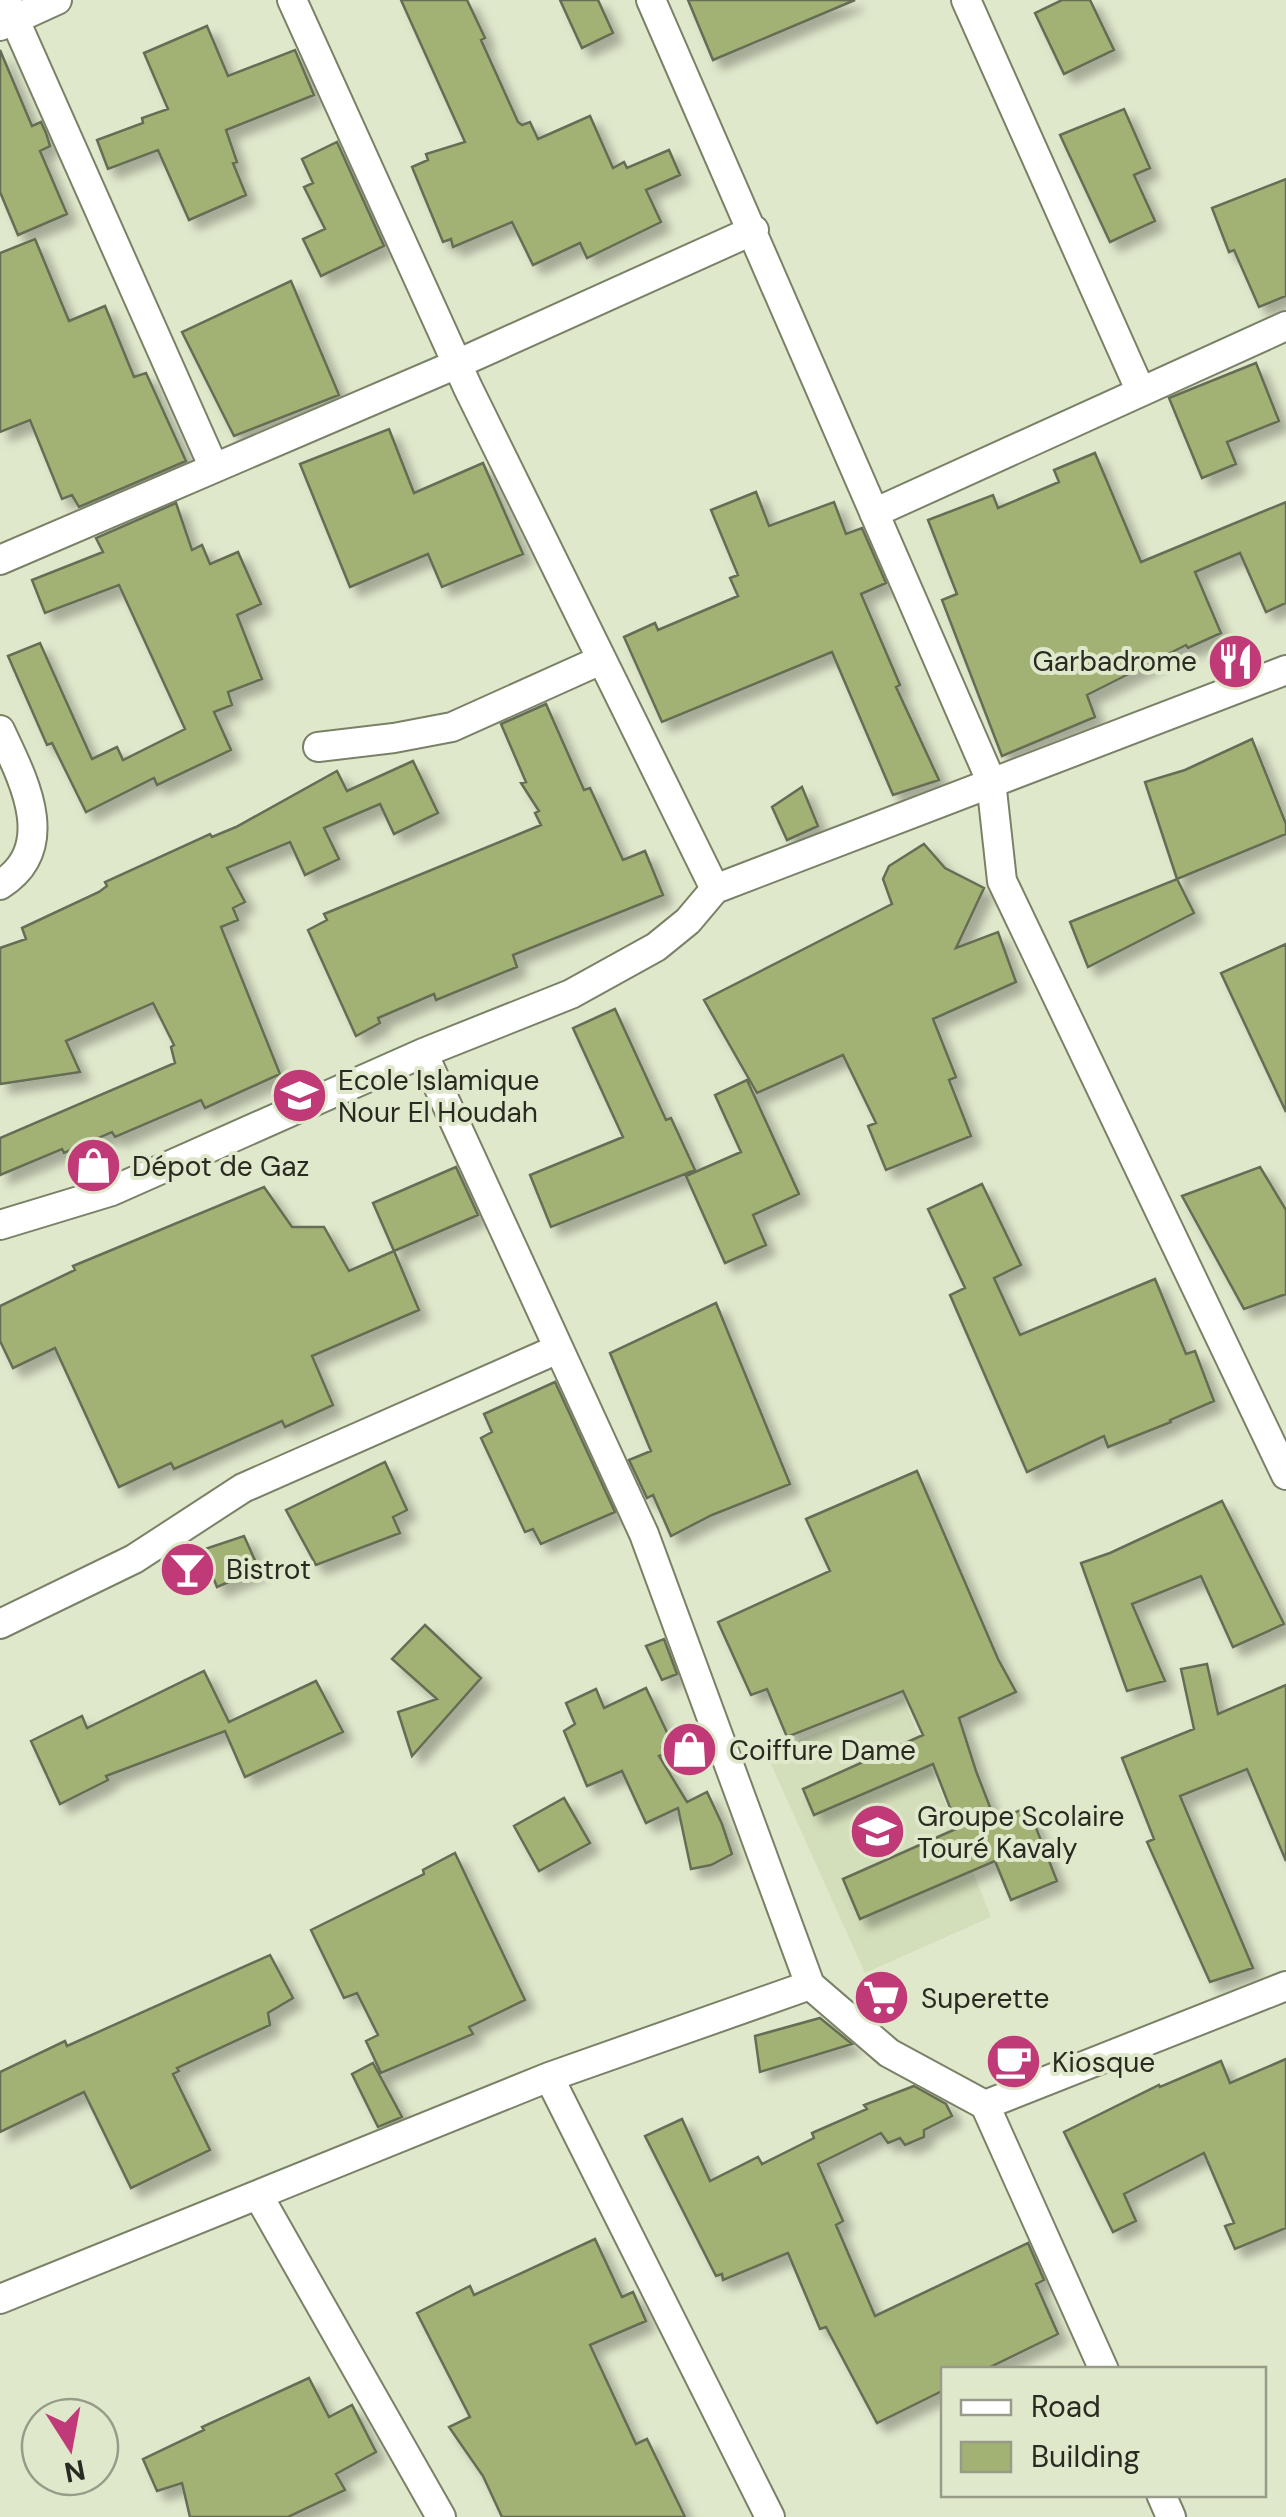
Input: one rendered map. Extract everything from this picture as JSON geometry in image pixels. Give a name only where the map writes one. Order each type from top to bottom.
[{"type":"street","points":[[58,0],[7,15],[214,468]]},
{"type":"street","points":[[292,0],[457,364],[715,889]]},
{"type":"street","points":[[651,0],[992,781],[1002,881],[1286,1475]]},
{"type":"street","points":[[966,0],[1142,392]]},
{"type":"street","points":[[0,560],[457,364],[754,230]]},
{"type":"street","points":[[874,513],[1286,326]]},
{"type":"street","points":[[318,748],[452,727],[602,660]]},
{"type":"street","points":[[0,1225],[112,1191],[422,1053],[571,994],[656,948],[715,889],[1286,670]]},
{"type":"street","points":[[0,730],[23,779],[32,816],[32,847],[16,874],[0,885]]},
{"type":"street","points":[[422,1053],[644,1534],[810,1985],[889,2054],[984,2104],[1103,2367]]},
{"type":"street","points":[[0,1624],[134,1558],[244,1488],[558,1349]]},
{"type":"street","points":[[0,2300],[549,2078],[810,1985]]},
{"type":"street","points":[[984,2104],[1286,1986]]},
{"type":"street","points":[[549,2078],[770,2517]]},
{"type":"street","points":[[258,2195],[441,2517]]},
{"type":"shaded area","points":[[903,1698],[991,1917],[865,1973],[766,1753]]},
{"type":"building","points":[[401,0],[467,0],[518,122],[530,122],[538,139],[590,116],[613,168],[624,162],[627,168],[669,150],[680,175],[646,190],[661,222],[587,258],[580,243],[533,265],[512,222],[453,247],[451,239],[443,242],[412,167],[428,160],[426,154],[465,142]]},
{"type":"building","points":[[560,0],[598,0],[613,33],[582,48]]},
{"type":"building","points":[[688,0],[855,0],[713,60]]},
{"type":"building","points":[[1062,0],[1090,0],[1114,50],[1064,74],[1035,13]]},
{"type":"building","points":[[207,26],[228,76],[295,50],[314,95],[226,130],[237,162],[233,163],[246,195],[189,220],[158,150],[108,169],[97,140],[168,109],[144,53]]},
{"type":"building","points":[[0,50],[32,126],[41,122],[46,133],[50,146],[40,151],[67,214],[18,235],[0,192]]},
{"type":"building","points":[[1124,109],[1150,168],[1134,175],[1155,221],[1110,242],[1060,135]]},
{"type":"building","points":[[337,142],[384,246],[321,276],[303,239],[325,229],[304,187],[313,183],[302,159]]},
{"type":"building","points":[[1286,179],[1286,296],[1259,307],[1234,250],[1229,252],[1212,208]]},
{"type":"building","points":[[35,239],[69,321],[105,306],[134,377],[146,373],[186,461],[79,507],[72,495],[62,499],[30,420],[0,432],[0,253]]},
{"type":"building","points":[[291,281],[339,395],[234,436],[182,332]]},
{"type":"building","points":[[1256,363],[1279,421],[1227,442],[1236,464],[1202,478],[1169,398]]},
{"type":"building","points":[[389,429],[414,493],[483,463],[523,554],[442,587],[428,554],[350,587],[300,464]]},
{"type":"building","points":[[1095,453],[1141,562],[1286,502],[1286,603],[1266,612],[1240,553],[1195,572],[1221,633],[1188,648],[1186,645],[1087,695],[1095,717],[1002,756],[942,600],[957,594],[928,520],[993,495],[998,508],[1059,482],[1054,470]]},
{"type":"building","points":[[756,492],[769,526],[834,502],[846,534],[862,528],[886,583],[861,594],[900,685],[896,687],[939,780],[893,795],[832,652],[662,722],[624,637],[655,623],[658,630],[738,596],[730,578],[738,575],[711,510]]},
{"type":"building","points":[[176,503],[192,550],[202,545],[210,564],[238,552],[261,604],[237,615],[262,679],[228,692],[232,705],[214,712],[231,750],[157,785],[154,778],[86,812],[52,743],[47,745],[8,656],[40,643],[92,759],[117,747],[123,760],[185,729],[119,585],[45,613],[32,580],[103,552],[96,538]]},
{"type":"building","points":[[546,704],[584,790],[590,788],[623,860],[645,851],[663,895],[513,955],[517,967],[436,1000],[434,994],[378,1018],[380,1023],[356,1036],[308,930],[327,920],[324,914],[541,825],[535,813],[539,811],[521,783],[526,782],[501,724]]},
{"type":"building","points":[[1252,739],[1286,824],[1286,834],[1177,879],[1145,782],[1185,770]]},
{"type":"building","points":[[413,761],[438,813],[394,834],[380,804],[324,828],[339,859],[305,875],[290,842],[227,868],[245,902],[233,908],[238,920],[221,927],[280,1074],[205,1108],[201,1100],[115,1137],[112,1132],[0,1175],[0,1138],[175,1063],[171,1047],[174,1045],[153,1003],[66,1041],[80,1072],[0,1084],[0,948],[26,939],[22,928],[99,892],[107,886],[105,882],[210,834],[212,837],[236,827],[337,771],[347,791]]},
{"type":"building","points":[[802,787],[818,826],[787,840],[772,807]]},
{"type":"building","points":[[924,844],[945,868],[984,888],[956,948],[998,932],[1016,982],[933,1019],[956,1077],[949,1080],[971,1136],[886,1170],[868,1126],[876,1123],[843,1055],[757,1093],[704,1000],[892,904],[883,879],[889,866]]},
{"type":"building","points":[[1177,879],[1194,913],[1088,967],[1070,922]]},
{"type":"building","points":[[1286,944],[1286,1112],[1221,973]]},
{"type":"building","points":[[615,1009],[666,1120],[671,1118],[695,1170],[551,1227],[530,1175],[623,1137],[573,1028]]},
{"type":"building","points":[[747,1080],[799,1194],[753,1215],[766,1245],[725,1263],[686,1176],[741,1152],[715,1095]]},
{"type":"building","points":[[456,1167],[478,1215],[394,1251],[373,1203]]},
{"type":"building","points":[[1260,1167],[1286,1210],[1286,1294],[1244,1309],[1182,1196]]},
{"type":"building","points":[[982,1184],[1021,1265],[994,1278],[1020,1335],[1155,1279],[1186,1354],[1195,1351],[1214,1401],[1108,1447],[1104,1436],[1027,1472],[950,1295],[965,1288],[928,1209]]},
{"type":"building","points":[[264,1187],[292,1227],[324,1227],[349,1271],[394,1251],[419,1310],[312,1356],[333,1405],[285,1427],[282,1421],[174,1469],[171,1463],[119,1487],[55,1348],[13,1368],[0,1341],[0,1306],[75,1270],[73,1266]]},
{"type":"building","points":[[716,1303],[790,1484],[671,1536],[653,1495],[647,1498],[629,1460],[651,1451],[610,1353]]},
{"type":"building","points":[[555,1382],[615,1512],[541,1544],[533,1529],[525,1532],[481,1438],[492,1432],[484,1414]]},
{"type":"building","points":[[385,1462],[407,1510],[393,1517],[400,1533],[316,1565],[286,1510]]},
{"type":"building","points":[[917,1471],[1016,1692],[959,1718],[976,1771],[995,1820],[1029,1810],[1057,1881],[1011,1900],[995,1861],[860,1919],[843,1879],[958,1828],[933,1764],[814,1815],[803,1789],[923,1735],[903,1691],[787,1737],[767,1689],[751,1695],[718,1622],[830,1571],[806,1519]]},
{"type":"building","points":[[1222,1501],[1284,1624],[1233,1647],[1201,1576],[1132,1604],[1165,1681],[1127,1691],[1081,1563]]},
{"type":"building","points":[[244,1536],[259,1569],[217,1587],[202,1550]]},
{"type":"building","points":[[425,1625],[481,1678],[412,1756],[398,1712],[437,1699],[392,1659]]},
{"type":"building","points":[[664,1639],[677,1674],[662,1680],[646,1646]]},
{"type":"building","points":[[1207,1664],[1218,1714],[1286,1685],[1286,1861],[1247,1769],[1180,1796],[1253,1968],[1210,1982],[1147,1842],[1154,1839],[1122,1758],[1194,1729],[1181,1669]]},
{"type":"building","points":[[204,1671],[229,1722],[316,1681],[343,1732],[245,1777],[225,1731],[106,1776],[108,1780],[60,1804],[31,1741],[82,1716],[87,1728]]},
{"type":"building","points":[[646,1688],[672,1743],[662,1748],[665,1754],[659,1756],[687,1802],[707,1792],[722,1824],[732,1854],[711,1865],[691,1869],[678,1808],[646,1823],[622,1771],[587,1786],[564,1731],[575,1724],[566,1703],[596,1689],[604,1708]]},
{"type":"building","points":[[564,1798],[590,1843],[539,1871],[514,1826]]},
{"type":"building","points":[[455,1853],[525,2000],[469,2027],[473,2034],[381,2073],[366,2041],[378,2035],[357,1993],[344,1998],[311,1930],[424,1874],[423,1870]]},
{"type":"building","points":[[270,1955],[293,1998],[268,2013],[270,2025],[177,2068],[179,2071],[173,2074],[210,2150],[131,2188],[84,2092],[0,2132],[0,2072]]},
{"type":"building","points":[[820,2018],[852,2044],[760,2072],[755,2036]]},
{"type":"building","points":[[1286,2059],[1286,2228],[1235,2249],[1225,2226],[1234,2223],[1204,2153],[1124,2194],[1136,2221],[1113,2232],[1064,2132],[1159,2085],[1221,2061],[1230,2083]]},
{"type":"building","points":[[373,2063],[402,2117],[378,2127],[352,2074]]},
{"type":"building","points":[[914,2086],[946,2104],[952,2116],[924,2130],[924,2137],[905,2145],[900,2138],[888,2143],[881,2133],[818,2164],[843,2221],[836,2225],[875,2316],[1028,2243],[1044,2280],[1036,2284],[1058,2334],[990,2367],[941,2367],[941,2391],[877,2423],[826,2327],[820,2329],[788,2253],[723,2280],[722,2274],[716,2276],[645,2136],[682,2119],[710,2181],[758,2157],[762,2164],[814,2138],[812,2133],[867,2109],[864,2105]]},
{"type":"building","points":[[595,2239],[622,2297],[633,2292],[646,2321],[590,2345],[636,2444],[647,2439],[685,2517],[502,2517],[483,2476],[449,2427],[470,2417],[417,2313],[470,2286],[474,2295]]},
{"type":"building","points":[[309,2378],[329,2417],[352,2405],[376,2452],[336,2474],[345,2490],[288,2517],[190,2517],[182,2483],[157,2491],[143,2459]]},
{"type":"place","name":"Garbadrome","points":[[1236,661]]},
{"type":"place","name":"Ecole Islamique Nour El Houdah","points":[[299,1096]]},
{"type":"place","name":"Dépot de Gaz","points":[[93,1166]]},
{"type":"place","name":"Bistrot","points":[[187,1569]]},
{"type":"place","name":"Coiffure Dame","points":[[690,1750]]},
{"type":"place","name":"Groupe Scolaire Touré Kavaly","points":[[878,1832]]},
{"type":"place","name":"Superette","points":[[882,1998]]},
{"type":"place","name":"Kiosque","points":[[1013,2062]]}]
